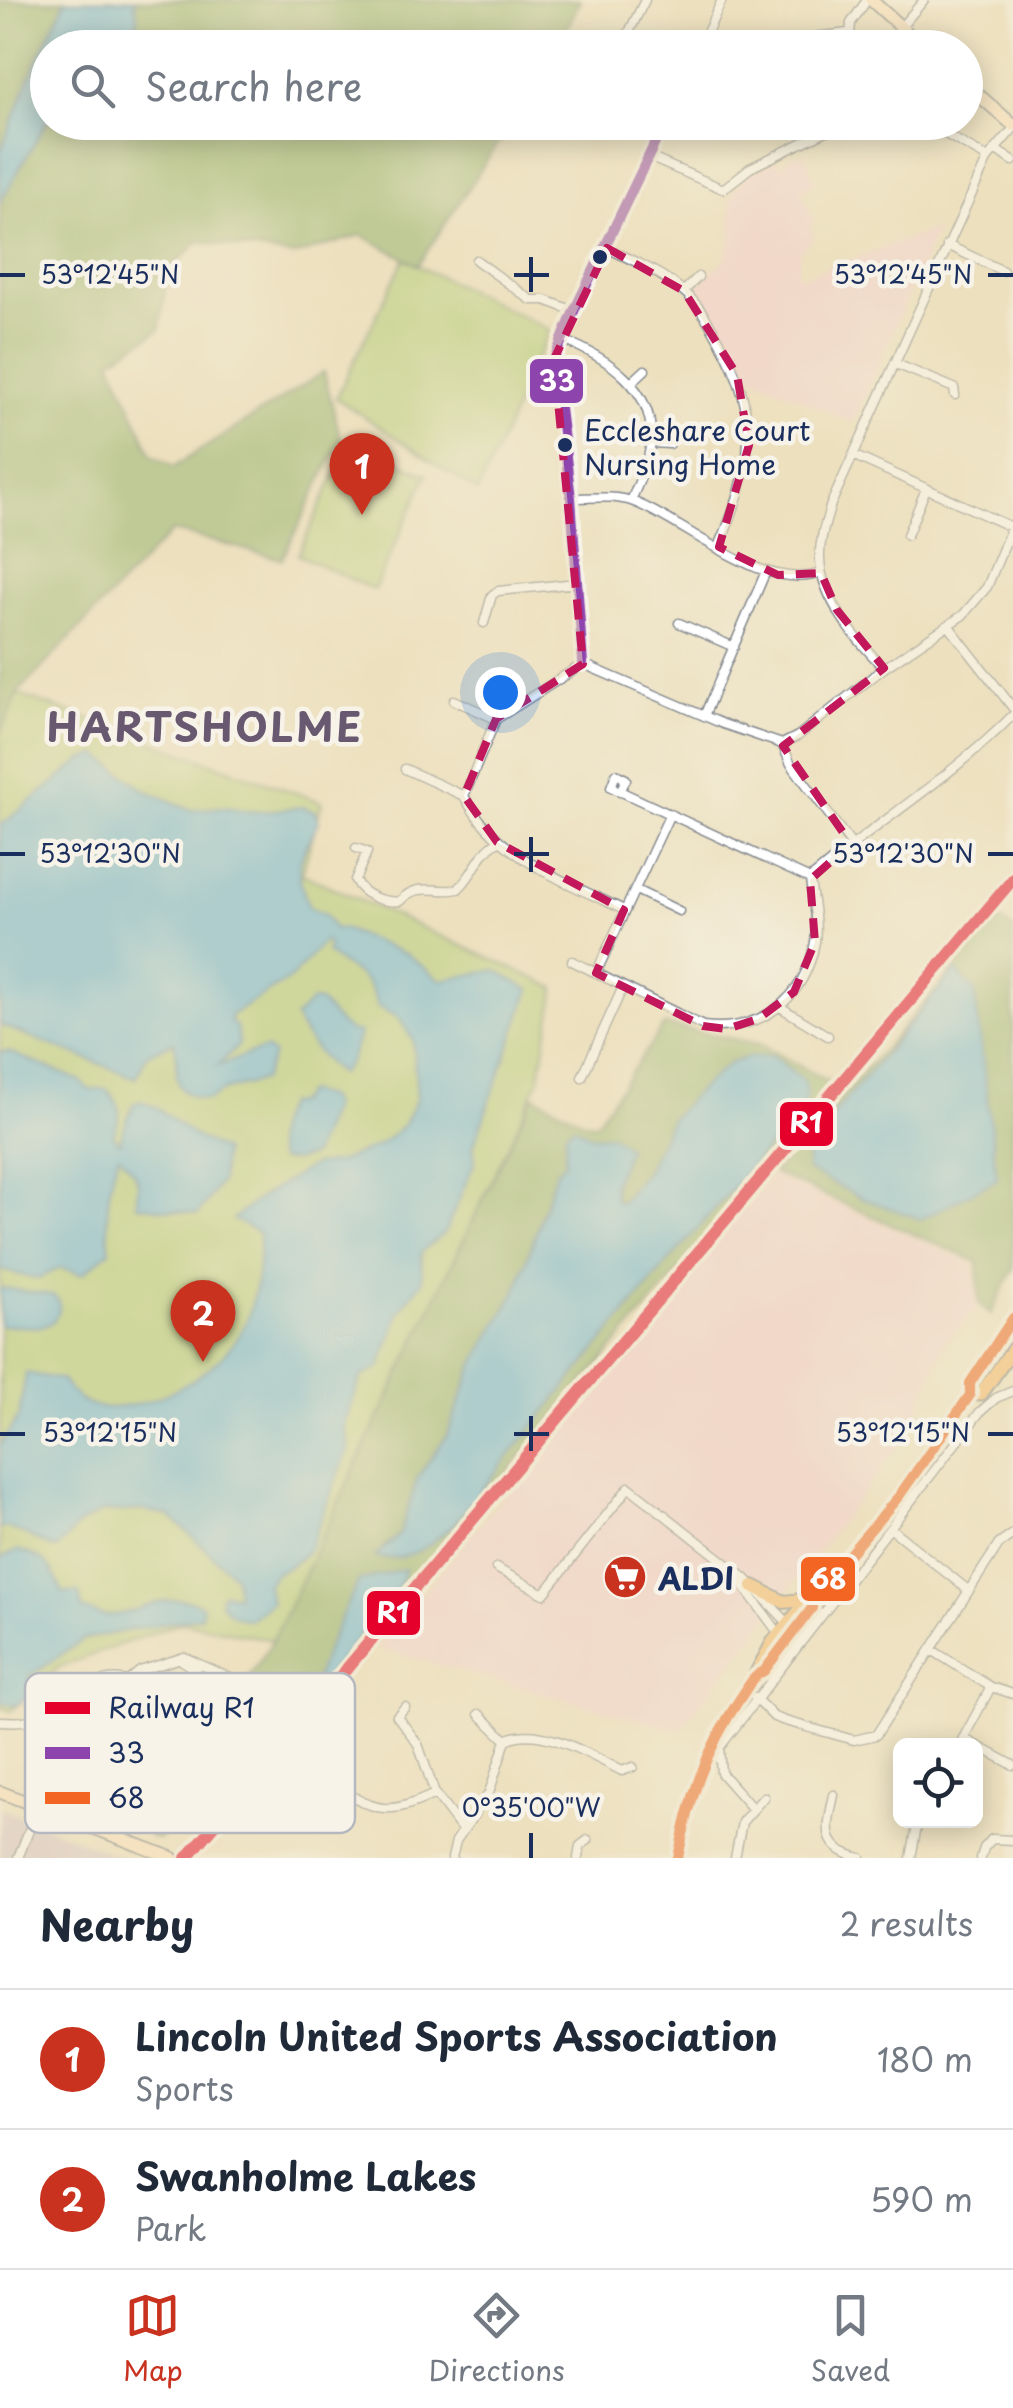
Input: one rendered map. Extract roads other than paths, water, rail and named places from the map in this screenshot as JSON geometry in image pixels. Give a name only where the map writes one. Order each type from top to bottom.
[{"type":"main road","points":[[869,0],[903,30]]},
{"type":"main road","points":[[983,100],[1013,127]]},
{"type":"main road","points":[[678,1858],[703,1763],[755,1675],[762,1656],[787,1632],[898,1496],[970,1396],[970,1383],[1013,1318]]},
{"type":"main road","points":[[985,1358],[1001,1353],[1013,1335]]},
{"type":"main road","points":[[970,1396],[980,1394],[1013,1349]]},
{"type":"main road","points":[[753,1586],[787,1602],[812,1598]]},
{"type":"main road","points":[[0,1792],[25,1803]]},
{"type":"main road","points":[[105,1833],[172,1858]]},
{"type":"street","points":[[629,30],[645,0]]},
{"type":"street","points":[[708,30],[722,0]]},
{"type":"street","points":[[849,30],[869,0]]},
{"type":"street","points":[[900,27],[924,0]]},
{"type":"street","points":[[884,668],[838,610],[821,573],[820,540],[947,245],[988,158],[1013,127]]},
{"type":"street","points":[[583,664],[571,498],[554,359],[658,140]]},
{"type":"street","points":[[723,189],[750,168],[808,140]]},
{"type":"street","points":[[957,140],[988,158]]},
{"type":"street","points":[[996,150],[1013,161]]},
{"type":"street","points":[[650,157],[723,189]]},
{"type":"street","points":[[723,189],[726,200]]},
{"type":"street","points":[[947,245],[1008,269],[1006,282]]},
{"type":"street","points":[[607,248],[684,292],[706,317],[737,375],[750,428],[742,485],[720,547]]},
{"type":"street","points":[[476,260],[531,300],[546,300],[574,311]]},
{"type":"street","points":[[684,292],[698,277]]},
{"type":"street","points":[[561,339],[597,354],[632,383],[646,412],[651,443],[632,501]]},
{"type":"street","points":[[896,364],[957,389]]},
{"type":"street","points":[[632,383],[645,370]]},
{"type":"street","points":[[651,443],[670,444]]},
{"type":"street","points":[[782,744],[798,736],[884,668],[964,615],[988,587],[1012,526],[854,456]]},
{"type":"street","points":[[906,535],[926,488]]},
{"type":"street","points":[[571,498],[632,501],[766,571],[792,576],[821,573]]},
{"type":"street","points":[[704,716],[766,571]]},
{"type":"street","points":[[484,622],[492,596],[498,590],[577,582]]},
{"type":"street","points":[[679,624],[734,647]]},
{"type":"street","points":[[810,879],[986,742],[1013,711],[948,625]]},
{"type":"street","points":[[583,664],[704,716],[782,744],[791,764],[851,844]]},
{"type":"street","points":[[464,796],[496,720],[583,664]]},
{"type":"street","points":[[454,700],[496,720]]},
{"type":"street","points":[[405,769],[464,796],[474,816],[497,842],[524,860],[624,910]]},
{"type":"street","points":[[620,792],[810,879]]},
{"type":"street","points":[[596,972],[669,816]]},
{"type":"street","points":[[356,848],[368,852],[355,880],[358,887],[388,903],[400,901],[420,888],[458,889],[489,846],[497,842]]},
{"type":"street","points":[[572,961],[703,1026],[727,1029],[758,1019],[780,1007],[794,992],[815,942],[810,879]]},
{"type":"street","points":[[636,890],[680,911]]},
{"type":"street","points":[[582,1077],[624,987]]},
{"type":"street","points":[[780,1007],[828,1036]]},
{"type":"street","points":[[752,1808],[721,1773],[718,1752],[755,1698],[980,1412],[996,1398],[1013,1391]]},
{"type":"street","points":[[496,1568],[544,1594],[628,1488],[753,1586],[787,1632]]},
{"type":"street","points":[[890,1528],[968,1590]]},
{"type":"street","points":[[755,1698],[774,1717],[785,1721],[854,1740],[870,1739],[880,1730],[999,1544],[1013,1534]]},
{"type":"street","points":[[738,1573],[745,1588],[787,1632]]},
{"type":"street","points":[[932,1650],[992,1687],[1013,1694]]},
{"type":"street","points":[[180,1659],[198,1673]]},
{"type":"street","points":[[138,1673],[180,1659],[193,1660],[220,1673]]},
{"type":"street","points":[[963,1738],[992,1687]]},
{"type":"street","points":[[406,1707],[392,1716],[418,1744],[436,1794],[463,1831]]},
{"type":"street","points":[[480,1714],[506,1740]]},
{"type":"street","points":[[506,1740],[530,1734],[576,1748],[622,1770],[632,1767]]},
{"type":"street","points":[[452,1858],[456,1841],[490,1793],[506,1740]]},
{"type":"street","points":[[983,1752],[1013,1765]]},
{"type":"street","points":[[622,1770],[624,1782]]},
{"type":"street","points":[[355,1795],[367,1805],[385,1810],[403,1809],[436,1794]]},
{"type":"street","points":[[834,1795],[830,1839],[840,1852],[861,1858]]},
{"type":"street","points":[[735,1858],[740,1829],[764,1797]]},
{"type":"street","points":[[911,1858],[917,1828]]},
{"type":"street","points":[[18,1858],[28,1833]]},
{"type":"street","points":[[574,1834],[584,1843],[578,1858]]},
{"type":"street","points":[[981,1858],[992,1839],[1013,1840]]},
{"type":"water","points":[[66,0],[134,0],[138,21],[131,30],[52,30]]},
{"type":"water","points":[[30,77],[30,140],[36,140],[0,202],[0,153]]},
{"type":"water","points":[[98,755],[145,790],[191,810],[223,807],[255,812],[303,807],[315,811],[319,822],[302,854],[301,882],[309,907],[325,915],[334,929],[341,928],[408,955],[440,980],[496,970],[530,990],[473,1147],[475,1161],[445,1232],[421,1252],[422,1281],[400,1310],[380,1367],[361,1377],[344,1425],[349,1448],[308,1551],[275,1573],[267,1585],[271,1602],[249,1620],[232,1614],[220,1600],[223,1593],[237,1596],[235,1576],[170,1516],[141,1510],[102,1512],[80,1524],[56,1549],[0,1527],[0,1445],[19,1416],[26,1373],[62,1380],[86,1404],[117,1407],[139,1404],[183,1386],[220,1358],[245,1324],[258,1267],[259,1233],[233,1219],[314,1165],[339,1162],[379,1145],[403,1126],[417,1098],[413,1040],[399,1018],[377,1006],[363,979],[327,952],[328,944],[324,941],[291,978],[231,1015],[239,1045],[218,1065],[266,1049],[273,1055],[263,1080],[223,1091],[208,1100],[194,1097],[180,1087],[174,1042],[147,1054],[136,1078],[0,1025],[0,826],[84,759]]},
{"type":"water","points":[[955,970],[974,990],[997,1179],[921,1219],[864,1199],[807,1170],[809,1144]]},
{"type":"water","points":[[311,1001],[320,1002],[340,1024],[360,1033],[349,1063],[340,1074],[315,1049],[295,1018]]},
{"type":"water","points":[[0,1052],[9,1052],[81,1081],[89,1090],[106,1089],[118,1105],[113,1135],[119,1143],[133,1104],[140,1101],[156,1107],[191,1134],[223,1151],[221,1181],[198,1214],[137,1205],[137,1179],[119,1155],[108,1202],[110,1251],[83,1274],[60,1268],[37,1279],[0,1270]]},
{"type":"water","points":[[772,1056],[804,1081],[807,1096],[795,1116],[656,1276],[452,1526],[408,1555],[375,1557],[400,1534],[418,1477],[447,1436],[475,1363],[517,1290],[556,1172],[565,1162],[566,1132],[574,1126],[592,1136],[611,1135],[628,1148],[613,1183],[615,1200],[620,1203],[646,1171],[671,1119],[702,1087],[730,1063]]},
{"type":"water","points":[[306,1092],[327,1097],[332,1107],[312,1156],[279,1160],[275,1132],[279,1118],[286,1104],[298,1103]]},
{"type":"water","points":[[0,1288],[53,1295],[59,1301],[59,1312],[52,1323],[37,1327],[0,1325]]},
{"type":"water","points":[[18,1550],[37,1557],[48,1565],[63,1593],[79,1593],[82,1609],[97,1614],[118,1615],[177,1600],[203,1606],[201,1616],[84,1639],[34,1673],[25,1673],[25,1699],[15,1706],[0,1701],[0,1559]]},
{"type":"water","points":[[405,1569],[397,1591],[330,1673],[319,1673],[332,1638],[359,1581]]},
{"type":"rail line","name":"R1","points":[[343,1673],[1013,879]]},
{"type":"rail line","name":"R1","points":[[187,1858],[208,1833]]},
{"type":"place","name":"Eccleshare Court Nursing Home","points":[[565,445]]},
{"type":"place","name":"Lincoln United Sports Association","points":[[362,515]]},
{"type":"place","name":"Swanholme Lakes","points":[[203,1362]]},
{"type":"place","name":"ALDI","points":[[625,1577]]},
{"type":"district","name":"HARTSHOLME","points":[[205,725]]}]
